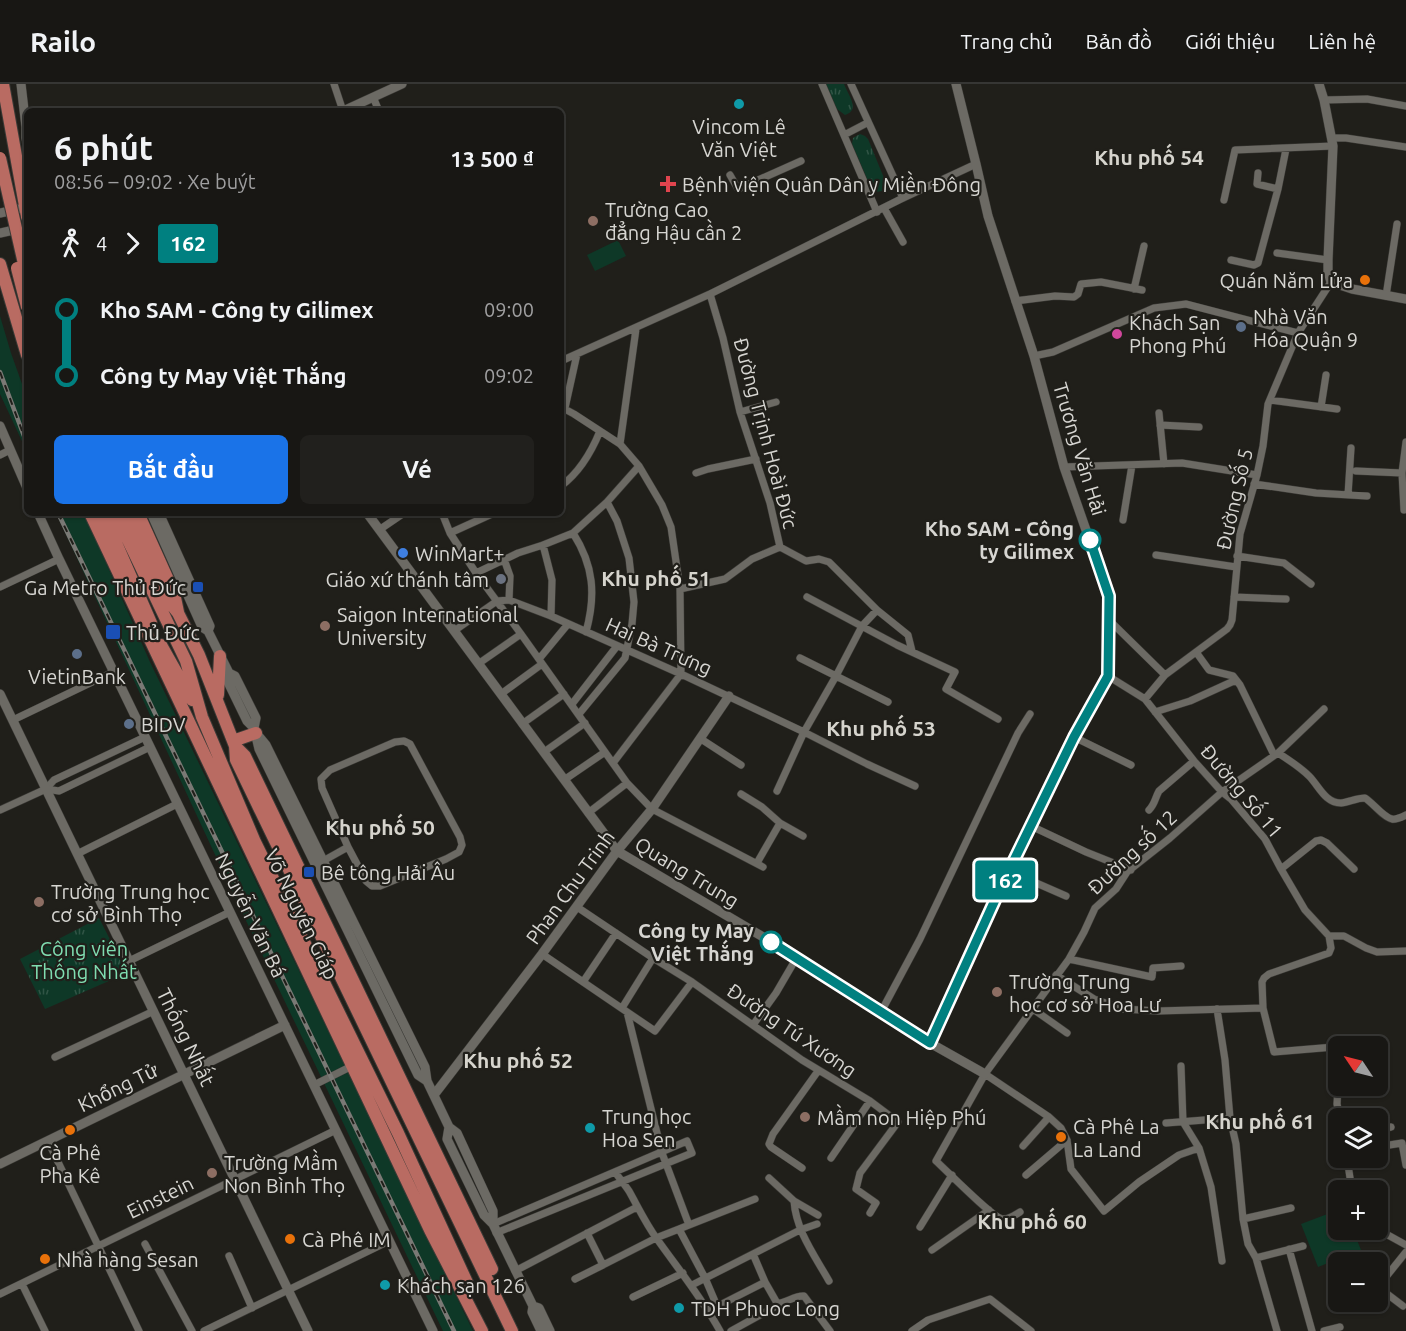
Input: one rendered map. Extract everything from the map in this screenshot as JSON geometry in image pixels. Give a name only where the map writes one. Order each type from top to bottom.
[{"type":"highway","points":[[3,84],[24,200]]},
{"type":"highway","points":[[0,158],[24,264]]},
{"type":"highway","points":[[0,184],[13,176],[18,166]]},
{"type":"highway","points":[[0,196],[24,295]]},
{"type":"highway","points":[[0,264],[5,299],[24,347]]},
{"type":"highway","points":[[5,299],[24,298]]},
{"type":"highway","name":"Võ Nguyên Giáp","points":[[91,516],[430,1230],[482,1331]]},
{"type":"highway","name":"Võ Nguyên Giáp","points":[[103,516],[162,648],[202,717]]},
{"type":"highway","points":[[117,516],[172,612]]},
{"type":"highway","points":[[126,516],[172,612]]},
{"type":"highway","name":"Võ Nguyên Giáp","points":[[139,516],[174,593],[172,612],[202,717],[255,842],[398,1133],[490,1331]]},
{"type":"highway","name":"Võ Nguyên Giáp","points":[[172,612],[199,655],[234,744],[236,760],[512,1331]]},
{"type":"highway","points":[[218,702],[220,656]]},
{"type":"highway","points":[[234,744],[255,730]]},
{"type":"highway","name":"Võ Nguyên Giáp","points":[[234,744],[245,756],[522,1331]]},
{"type":"highway","points":[[242,836],[255,842]]},
{"type":"highway","points":[[273,898],[276,883]]},
{"type":"highway","points":[[430,1230],[447,1241]]},
{"type":"highway","points":[[466,1299],[467,1282]]},
{"type":"street","points":[[21,84],[24,108]]},
{"type":"street","points":[[334,84],[342,108]]},
{"type":"street","points":[[349,108],[402,84]]},
{"type":"street","points":[[822,84],[877,212]]},
{"type":"street","points":[[851,84],[903,198]]},
{"type":"street","name":"Trương Văn Hải","points":[[930,1043],[1009,871],[1074,737],[1108,676],[1109,596],[1064,467],[1034,356],[988,216],[956,84]]},
{"type":"street","points":[[1319,84],[1333,142],[1328,260],[1331,282],[1352,289],[1406,299]]},
{"type":"street","points":[[373,97],[378,108]]},
{"type":"street","points":[[1324,100],[1367,99],[1406,106]]},
{"type":"street","points":[[844,135],[867,123]]},
{"type":"street","points":[[1224,200],[1235,150],[1286,149],[1346,138],[1406,147]]},
{"type":"street","points":[[1231,260],[1254,265],[1258,263],[1286,149]]},
{"type":"street","points":[[730,175],[738,189],[801,161]]},
{"type":"street","points":[[564,360],[710,294],[976,164]]},
{"type":"street","points":[[1258,173],[1258,185],[1278,189]]},
{"type":"street","points":[[884,208],[903,242]]},
{"type":"street","points":[[0,213],[24,211]]},
{"type":"street","points":[[1386,296],[1397,224]]},
{"type":"street","points":[[0,233],[24,228]]},
{"type":"street","points":[[1016,301],[1055,296],[1074,297],[1078,294],[1082,284],[1101,282],[1138,289],[1144,246]]},
{"type":"street","points":[[1277,253],[1328,260]]},
{"type":"street","name":"Đường Số 5","points":[[1145,699],[1165,675],[1230,625],[1241,528],[1257,475],[1270,400],[1298,333],[1331,282]]},
{"type":"street","name":"Đường Trịnh Hoài Đức","points":[[710,294],[740,412],[770,503],[780,547],[806,561],[819,559],[829,562],[877,610],[908,635],[912,651]]},
{"type":"street","points":[[1034,356],[1061,349],[1154,308],[1186,304],[1298,333]]},
{"type":"street","points":[[620,444],[636,329]]},
{"type":"street","points":[[564,403],[577,354]]},
{"type":"street","points":[[1321,407],[1326,375]]},
{"type":"street","points":[[1270,400],[1337,409]]},
{"type":"street","points":[[740,412],[776,402]]},
{"type":"street","points":[[564,408],[620,444],[639,466],[662,505],[671,527],[680,589],[681,674],[613,763]]},
{"type":"street","points":[[1159,413],[1164,464]]},
{"type":"street","points":[[1160,425],[1199,427]]},
{"type":"street","points":[[0,426],[24,481]]},
{"type":"street","points":[[564,484],[582,467],[600,431]]},
{"type":"street","points":[[1404,510],[1402,473],[1406,442]]},
{"type":"street","points":[[1348,495],[1351,448]]},
{"type":"street","points":[[0,455],[10,450]]},
{"type":"street","points":[[696,473],[756,459]]},
{"type":"street","points":[[1064,467],[1182,463],[1257,475]]},
{"type":"street","points":[[1123,520],[1132,465]]},
{"type":"street","points":[[476,573],[518,553],[573,533],[607,502],[639,466]]},
{"type":"street","points":[[1356,471],[1402,473]]},
{"type":"street","points":[[1254,484],[1316,493],[1367,496]]},
{"type":"street","points":[[579,714],[625,658],[634,602],[629,558],[624,539],[607,502]]},
{"type":"street","name":"Nguyễn Văn Bá","points":[[39,516],[58,559],[433,1331]]},
{"type":"street","points":[[152,516],[202,627],[208,631],[228,673],[236,676],[256,718],[255,730],[259,749],[418,1075],[427,1081]]},
{"type":"street","points":[[160,516],[210,626],[208,631]]},
{"type":"street","points":[[369,516],[617,851]]},
{"type":"street","points":[[379,530],[400,516]]},
{"type":"street","points":[[443,516],[450,533],[476,573],[627,783],[652,810],[760,865],[780,823]]},
{"type":"street","points":[[450,533],[488,516]]},
{"type":"street","points":[[573,533],[587,558],[591,575],[592,595],[586,632]]},
{"type":"street","points":[[543,545],[552,580],[551,616]]},
{"type":"street","points":[[680,589],[725,579],[752,559],[780,547]]},
{"type":"street","points":[[1156,555],[1236,567]]},
{"type":"street","points":[[1237,556],[1284,563],[1311,584]]},
{"type":"street","points":[[0,587],[58,559]]},
{"type":"street","points":[[504,559],[510,576],[509,600]]},
{"type":"street","points":[[807,597],[955,672],[946,689],[998,719]]},
{"type":"street","points":[[1234,597],[1286,599]]},
{"type":"street","name":"Hai Bà Trưng","points":[[497,601],[509,600],[551,616],[729,696],[915,786]]},
{"type":"street","points":[[454,631],[497,601]]},
{"type":"street","points":[[777,791],[804,732],[837,676],[862,626],[877,610]]},
{"type":"street","points":[[1108,619],[1165,675]]},
{"type":"street","points":[[501,694],[540,661],[568,624]]},
{"type":"street","points":[[478,664],[521,634]]},
{"type":"street","points":[[572,704],[617,646]]},
{"type":"street","points":[[1196,652],[1209,670],[1233,676],[1276,754],[1295,764],[1309,776],[1327,798],[1333,802],[1342,803],[1365,798],[1389,819],[1406,815]]},
{"type":"street","points":[[800,658],[888,702]]},
{"type":"street","points":[[13,720],[113,672]]},
{"type":"street","name":"Đường Số 11","points":[[1108,676],[1145,699],[1194,761],[1222,792],[1232,799],[1265,839],[1305,910],[1329,936]]},
{"type":"street","points":[[1155,712],[1236,680]]},
{"type":"street","name":"Thống Nhất","points":[[0,694],[308,1331]]},
{"type":"street","points":[[522,724],[564,694]]},
{"type":"street","name":"Phan Chu Trinh","points":[[434,1095],[543,954],[617,851],[652,810],[729,696]]},
{"type":"street","name":"Đường số 12","points":[[952,1175],[936,1161],[985,1074],[1069,959],[1095,908],[1116,889],[1127,872],[1222,792],[1276,754],[1324,709]]},
{"type":"street","points":[[881,1012],[924,930],[1018,733],[1030,714]]},
{"type":"street","points":[[544,752],[585,723]]},
{"type":"street","points":[[255,730],[266,745],[425,1067],[427,1081],[449,1127],[457,1133],[493,1211],[495,1229],[533,1306],[532,1312],[541,1331]]},
{"type":"street","points":[[0,810],[46,789],[54,780],[145,737]]},
{"type":"street","points":[[1074,737],[1131,765]]},
{"type":"street","points":[[700,739],[741,765]]},
{"type":"street","points":[[404,741],[410,744],[460,837],[462,845],[459,852],[380,886],[372,886],[366,881],[348,847],[322,788],[321,779],[330,770],[394,742],[404,741]]},
{"type":"street","points":[[46,789],[59,791],[150,747]]},
{"type":"street","points":[[564,780],[605,752]]},
{"type":"street","points":[[1149,810],[1154,805],[1160,791],[1194,761]]},
{"type":"street","points":[[588,813],[627,783]]},
{"type":"street","points":[[741,794],[762,807],[780,823],[803,836]]},
{"type":"street","points":[[78,854],[177,804]]},
{"type":"street","points":[[1031,826],[1131,870]]},
{"type":"street","points":[[1281,869],[1321,840],[1354,869]]},
{"type":"street","points":[[323,861],[348,847]]},
{"type":"street","name":"Quang Trung","points":[[617,851],[797,957],[930,1043],[985,1074]]},
{"type":"street","points":[[1009,871],[1066,896]]},
{"type":"street","name":"Đường Tú Xương","points":[[577,906],[898,1122],[860,1173],[856,1189],[876,1203],[870,1213]]},
{"type":"street","points":[[129,961],[230,912]]},
{"type":"street","points":[[583,982],[616,933]]},
{"type":"street","points":[[1328,1048],[1274,1052],[1263,1008],[1262,982],[1264,978],[1269,974],[1329,953],[1331,948],[1329,936],[1344,936],[1377,952],[1406,951]]},
{"type":"street","points":[[543,954],[655,1031],[692,982]]},
{"type":"street","points":[[753,1025],[776,993],[797,957]]},
{"type":"street","points":[[653,958],[624,1010],[665,1163],[689,1225]]},
{"type":"street","points":[[1069,959],[1152,977],[1153,968],[1181,966]]},
{"type":"street","points":[[1056,975],[1094,999],[1123,1009],[1158,1011],[1263,1008]]},
{"type":"street","points":[[1033,1009],[1067,1033]]},
{"type":"street","points":[[1217,1009],[1225,1060],[1230,1118],[1236,1144],[1243,1219],[1248,1244],[1256,1258],[1277,1331]]},
{"type":"street","points":[[55,1057],[154,1011]]},
{"type":"street","name":"Khổng Tử","points":[[0,1164],[285,1025]]},
{"type":"street","points":[[314,1085],[352,1066]]},
{"type":"street","points":[[1181,1066],[1183,1122],[1199,1148],[1211,1187],[1222,1261]]},
{"type":"street","points":[[802,1168],[769,1144],[773,1134],[819,1071]]},
{"type":"street","points":[[985,1074],[1049,1117],[1060,1128],[1067,1140],[1071,1169],[1104,1211],[1139,1182],[1179,1155],[1199,1148]]},
{"type":"street","points":[[831,1158],[870,1101]]},
{"type":"street","points":[[1023,1146],[1049,1117]]},
{"type":"street","points":[[1166,1123],[1230,1118]]},
{"type":"street","name":"Einstein","points":[[0,1294],[336,1130]]},
{"type":"street","points":[[1026,1175],[1067,1140]]},
{"type":"street","points":[[48,1141],[139,1331]]},
{"type":"street","points":[[687,1141],[692,1153],[622,1182],[495,1229],[615,1172],[687,1141]]},
{"type":"street","points":[[1388,1145],[1402,1143],[1406,1165]]},
{"type":"street","points":[[615,1172],[656,1238],[709,1310],[720,1331]]},
{"type":"street","points":[[921,1227],[952,1175],[1001,1219],[1009,1219],[1020,1212]]},
{"type":"street","points":[[769,1178],[794,1201],[818,1215]]},
{"type":"street","points":[[575,1279],[656,1238],[755,1199]]},
{"type":"street","points":[[794,1201],[800,1230],[830,1281]]},
{"type":"street","points":[[515,1271],[637,1207]]},
{"type":"street","points":[[1243,1219],[1291,1208]]},
{"type":"street","points":[[932,1250],[989,1210]]},
{"type":"street","points":[[692,1285],[800,1230],[817,1224]]},
{"type":"street","points":[[679,1229],[717,1306]]},
{"type":"street","points":[[587,1233],[603,1265]]},
{"type":"street","points":[[1388,1234],[1406,1245]]},
{"type":"street","points":[[204,1331],[389,1242]]},
{"type":"street","points":[[145,1244],[192,1331]]},
{"type":"street","points":[[1256,1258],[1303,1246]]},
{"type":"street","points":[[1289,1249],[1312,1331]]},
{"type":"street","points":[[1388,1274],[1406,1252]]},
{"type":"street","points":[[753,1254],[765,1282],[777,1303],[780,1304]]},
{"type":"street","points":[[229,1256],[252,1308]]},
{"type":"street","points":[[633,1297],[683,1273]]},
{"type":"street","points":[[709,1310],[765,1282]]},
{"type":"street","points":[[22,1284],[45,1331]]},
{"type":"street","points":[[1388,1295],[1403,1306]]},
{"type":"street","points":[[731,1331],[799,1296],[804,1296],[830,1331]]},
{"type":"street","points":[[912,1331],[928,1320],[990,1299],[1031,1331]]},
{"type":"street","points":[[533,1306],[539,1308],[550,1331]]},
{"type":"street","points":[[1324,1331],[1340,1327]]},
{"type":"green space","points":[[826,84],[844,84],[853,106],[850,113],[845,115],[837,109]]},
{"type":"green space","points":[[860,134],[868,139],[886,183],[882,191],[872,190],[852,144],[853,138]]},
{"type":"green space","points":[[618,240],[626,256],[595,271],[587,255]]},
{"type":"green space","points":[[0,316],[24,390],[24,446],[0,394]]},
{"type":"green space","points":[[57,516],[85,516],[150,662],[473,1331],[443,1331],[238,904]]},
{"type":"green space","name":"Công viên Thống Nhất","points":[[99,918],[127,973],[45,1009],[20,959]]},
{"type":"green space","points":[[1328,1214],[1328,1240],[1357,1240],[1361,1250],[1328,1252],[1328,1263],[1318,1267],[1301,1224]]},
{"type":"railway","points":[[0,372],[24,436]]},
{"type":"railway","points":[[59,516],[454,1331]]},
{"type":"bus line","name":"162","points":[[771,942],[930,1043],[1000,889],[1074,737],[1108,676],[1109,596],[1090,540]]},
{"type":"place","name":"Vincom Lê Văn Việt","points":[[739,104]]},
{"type":"place","name":"Bệnh viện Quân Dân y Miền Đông","points":[[668,184]]},
{"type":"place","name":"Trường Cao đẳng Hậu cần 2","points":[[593,221]]},
{"type":"place","name":"Quán Năm Lửa","points":[[1365,280]]},
{"type":"place","name":"Nhà Văn Hóa Quận 9","points":[[1241,327]]},
{"type":"place","name":"Khách Sạn Phong Phú","points":[[1117,334]]},
{"type":"place","name":"Kho SAM - Công ty Gilimex","points":[[1090,540]]},
{"type":"place","name":"WinMart+","points":[[403,553]]},
{"type":"place","name":"Giáo xứ thánh tâm","points":[[501,579]]},
{"type":"place","name":"Ga Metro Thủ Đức","points":[[198,587]]},
{"type":"place","name":"Saigon International University","points":[[325,626]]},
{"type":"place","name":"Thủ Đức","points":[[113,632]]},
{"type":"place","name":"VietinBank","points":[[77,654]]},
{"type":"place","name":"BIDV","points":[[129,724]]},
{"type":"place","name":"Bê tông Hải Âu","points":[[309,872]]},
{"type":"place","name":"Trường Trung học cơ sở Bình Thọ","points":[[39,902]]},
{"type":"place","name":"Công ty May Việt Thắng","points":[[771,942]]},
{"type":"place","name":"Trường Trung học cơ sở Hoa Lư","points":[[997,992]]},
{"type":"place","name":"Mầm non Hiệp Phú","points":[[805,1117]]},
{"type":"place","name":"Trung học Hoa Sen","points":[[590,1128]]},
{"type":"place","name":"Cà Phê Pha Kê","points":[[70,1130]]},
{"type":"place","name":"Cà Phê La La Land","points":[[1061,1137]]},
{"type":"place","name":"Trường Mầm Non Bình Thọ","points":[[212,1173]]},
{"type":"place","name":"Cà Phê IM","points":[[290,1239]]},
{"type":"place","name":"Nhà hàng Sesan","points":[[45,1259]]},
{"type":"place","name":"Khách sạn 126","points":[[385,1285]]},
{"type":"place","name":"TDH Phuoc Long","points":[[679,1308]]},
{"type":"district","name":"Khu phố 54","points":[[1149,157]]},
{"type":"district","name":"Khu phố 51","points":[[656,578]]},
{"type":"district","name":"Khu phố 53","points":[[881,728]]},
{"type":"district","name":"Khu phố 50","points":[[380,827]]},
{"type":"district","name":"Khu phố 52","points":[[518,1060]]},
{"type":"district","name":"Khu phố 61","points":[[1260,1121]]},
{"type":"district","name":"Khu phố 60","points":[[1032,1221]]}]
